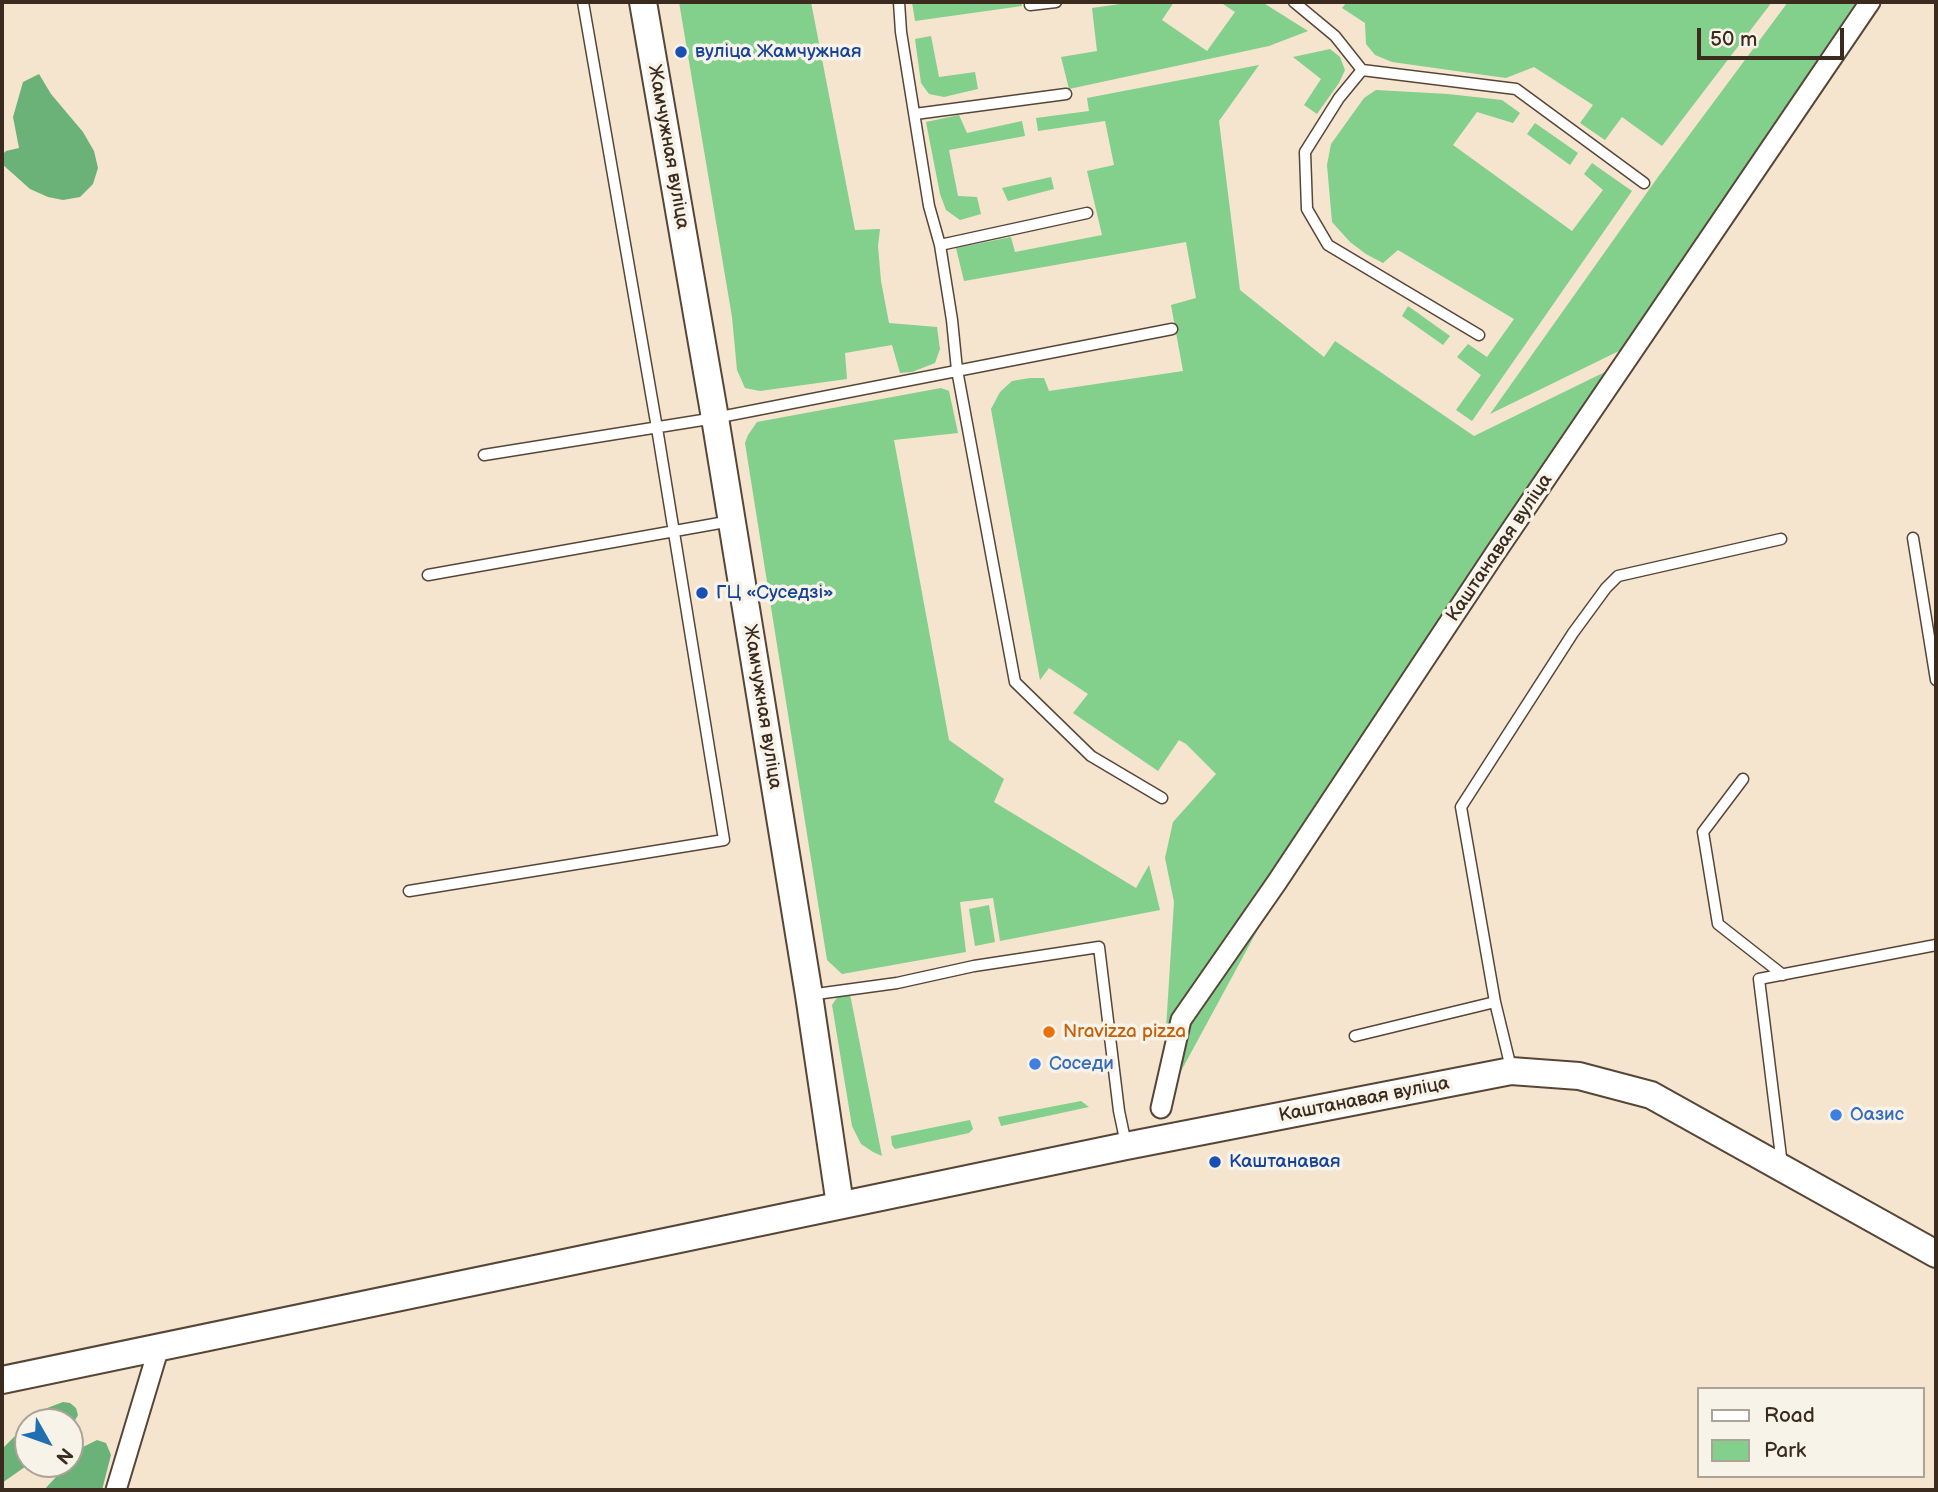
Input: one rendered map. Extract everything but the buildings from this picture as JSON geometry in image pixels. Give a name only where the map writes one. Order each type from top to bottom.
[{"type":"main road","name":"Жамчужная вуліца","points":[[643,2],[732,521],[809,995],[840,1205]]},
{"type":"main road","name":"Каштанавая вуліца","points":[[2,1380],[1126,1146],[1511,1071],[1579,1076],[1651,1095],[1936,1254]]},
{"type":"street","name":"Каштанавая вуліца","points":[[1161,1108],[1181,1020],[1277,882],[1496,552],[1870,2]]},
{"type":"street","points":[[116,1490],[159,1347]]},
{"type":"lane","points":[[409,891],[723,840],[657,428],[583,2]]},
{"type":"lane","points":[[899,2],[901,32],[929,206],[940,245],[957,370],[1015,682],[1091,756],[1163,797]]},
{"type":"lane","points":[[1030,5],[1056,2]]},
{"type":"lane","points":[[1294,2],[1335,36],[1362,70],[1516,89],[1644,183]]},
{"type":"lane","points":[[1362,70],[1339,98],[1305,152],[1307,209],[1328,245],[1479,335]]},
{"type":"lane","points":[[915,114],[1066,94]]},
{"type":"lane","points":[[940,245],[1087,213]]},
{"type":"lane","points":[[484,455],[715,418],[1172,328]]},
{"type":"lane","points":[[428,575],[732,521]]},
{"type":"lane","points":[[1913,538],[1936,680]]},
{"type":"lane","points":[[1511,1071],[1495,1002],[1461,807],[1573,634],[1606,588],[1618,576],[1781,539]]},
{"type":"lane","points":[[1743,779],[1703,832],[1718,924],[1783,975]]},
{"type":"lane","points":[[1782,1168],[1759,979],[1936,945]]},
{"type":"lane","points":[[809,995],[897,983],[974,966],[1099,947],[1119,1111],[1126,1146]]},
{"type":"lane","points":[[1355,1036],[1495,1002]]},
{"type":"green space","points":[[679,2],[811,2],[855,230],[880,229],[878,246],[881,281],[889,323],[937,327],[940,349],[935,363],[912,372],[900,373],[892,345],[845,353],[847,379],[760,391],[745,388],[737,370],[732,317]]},
{"type":"green space","points":[[912,2],[1021,2],[1022,6],[915,21]]},
{"type":"green space","points":[[1134,2],[1174,2],[1162,20],[1207,51],[1235,12],[1220,2],[1262,2],[1308,31],[1269,46],[1069,89],[1061,57],[1097,51],[1092,8]]},
{"type":"green space","points":[[1347,2],[1772,2],[1662,146],[1622,117],[1605,140],[1580,123],[1593,105],[1534,67],[1506,78],[1392,62],[1375,55],[1366,44],[1365,23],[1342,8]]},
{"type":"green space","points":[[1788,2],[1856,2],[1623,349],[1490,414],[1658,177]]},
{"type":"green space","points":[[931,36],[939,77],[975,72],[978,89],[944,97],[929,94],[921,83],[915,39]]},
{"type":"green space","points":[[1330,49],[1340,57],[1345,70],[1317,114],[1304,105],[1321,79],[1293,57]]},
{"type":"green space","points":[[1259,65],[1219,121],[1240,290],[1324,357],[1335,341],[1474,436],[1611,369],[1341,776],[1161,1108],[1174,902],[1165,858],[1173,822],[1216,774],[1179,740],[1158,771],[1073,713],[1088,694],[1049,668],[1040,680],[991,409],[1000,392],[1012,381],[1044,378],[1049,391],[1183,371],[1171,305],[1196,298],[1186,242],[964,281],[956,248],[1011,237],[1015,252],[1102,235],[1087,171],[1114,165],[1105,121],[1038,131],[1036,118],[1089,111],[1087,98]]},
{"type":"green space","points":[[39,74],[94,151],[98,168],[93,184],[80,197],[63,200],[48,197],[30,189],[2,164],[2,155],[6,151],[19,148],[13,117],[23,82]]},
{"type":"green space","points":[[1376,90],[1502,100],[1520,113],[1513,123],[1477,112],[1453,145],[1572,231],[1603,190],[1584,174],[1592,163],[1632,191],[1472,421],[1456,410],[1481,375],[1457,357],[1468,344],[1487,357],[1514,319],[1398,250],[1383,263],[1366,254],[1350,242],[1332,222],[1327,165],[1331,144],[1364,98]]},
{"type":"green space","points":[[959,115],[967,133],[1022,121],[1025,136],[949,150],[958,196],[977,197],[981,214],[960,220],[946,210],[940,194],[926,122]]},
{"type":"green space","points":[[1535,123],[1578,153],[1570,165],[1527,134]]},
{"type":"green space","points":[[1051,177],[1054,189],[1008,201],[1002,188]]},
{"type":"green space","points":[[1408,306],[1450,336],[1443,345],[1402,316]]},
{"type":"green space","points":[[941,388],[949,391],[958,433],[894,440],[949,740],[1004,779],[994,802],[1136,888],[1149,865],[1160,910],[1000,941],[993,898],[960,902],[966,952],[842,974],[827,960],[745,443],[757,422]]},
{"type":"green space","points":[[989,905],[995,942],[975,946],[969,909]]},
{"type":"green space","points":[[849,989],[882,1156],[861,1144],[852,1126],[832,1005],[838,996]]},
{"type":"green space","points":[[1081,1101],[1089,1107],[1001,1126],[998,1117]]},
{"type":"green space","points":[[970,1120],[973,1129],[969,1133],[895,1149],[892,1145],[891,1136]]},
{"type":"green space","points":[[63,1402],[76,1408],[47,1408]]},
{"type":"green space","points":[[14,1437],[14,1475],[2,1483],[2,1449]]},
{"type":"green space","points":[[97,1440],[106,1443],[111,1455],[102,1490],[44,1490],[55,1478],[84,1478],[84,1446]]},
{"type":"place","name":"вуліца Жамчужная","points":[[681,52]]},
{"type":"place","name":"ГЦ «Суседзі»","points":[[702,593]]},
{"type":"place","name":"Nravizza pizza","points":[[1049,1032]]},
{"type":"place","name":"Соседи","points":[[1035,1064]]},
{"type":"place","name":"Оазис","points":[[1836,1115]]},
{"type":"place","name":"Каштанавая","points":[[1215,1162]]}]
